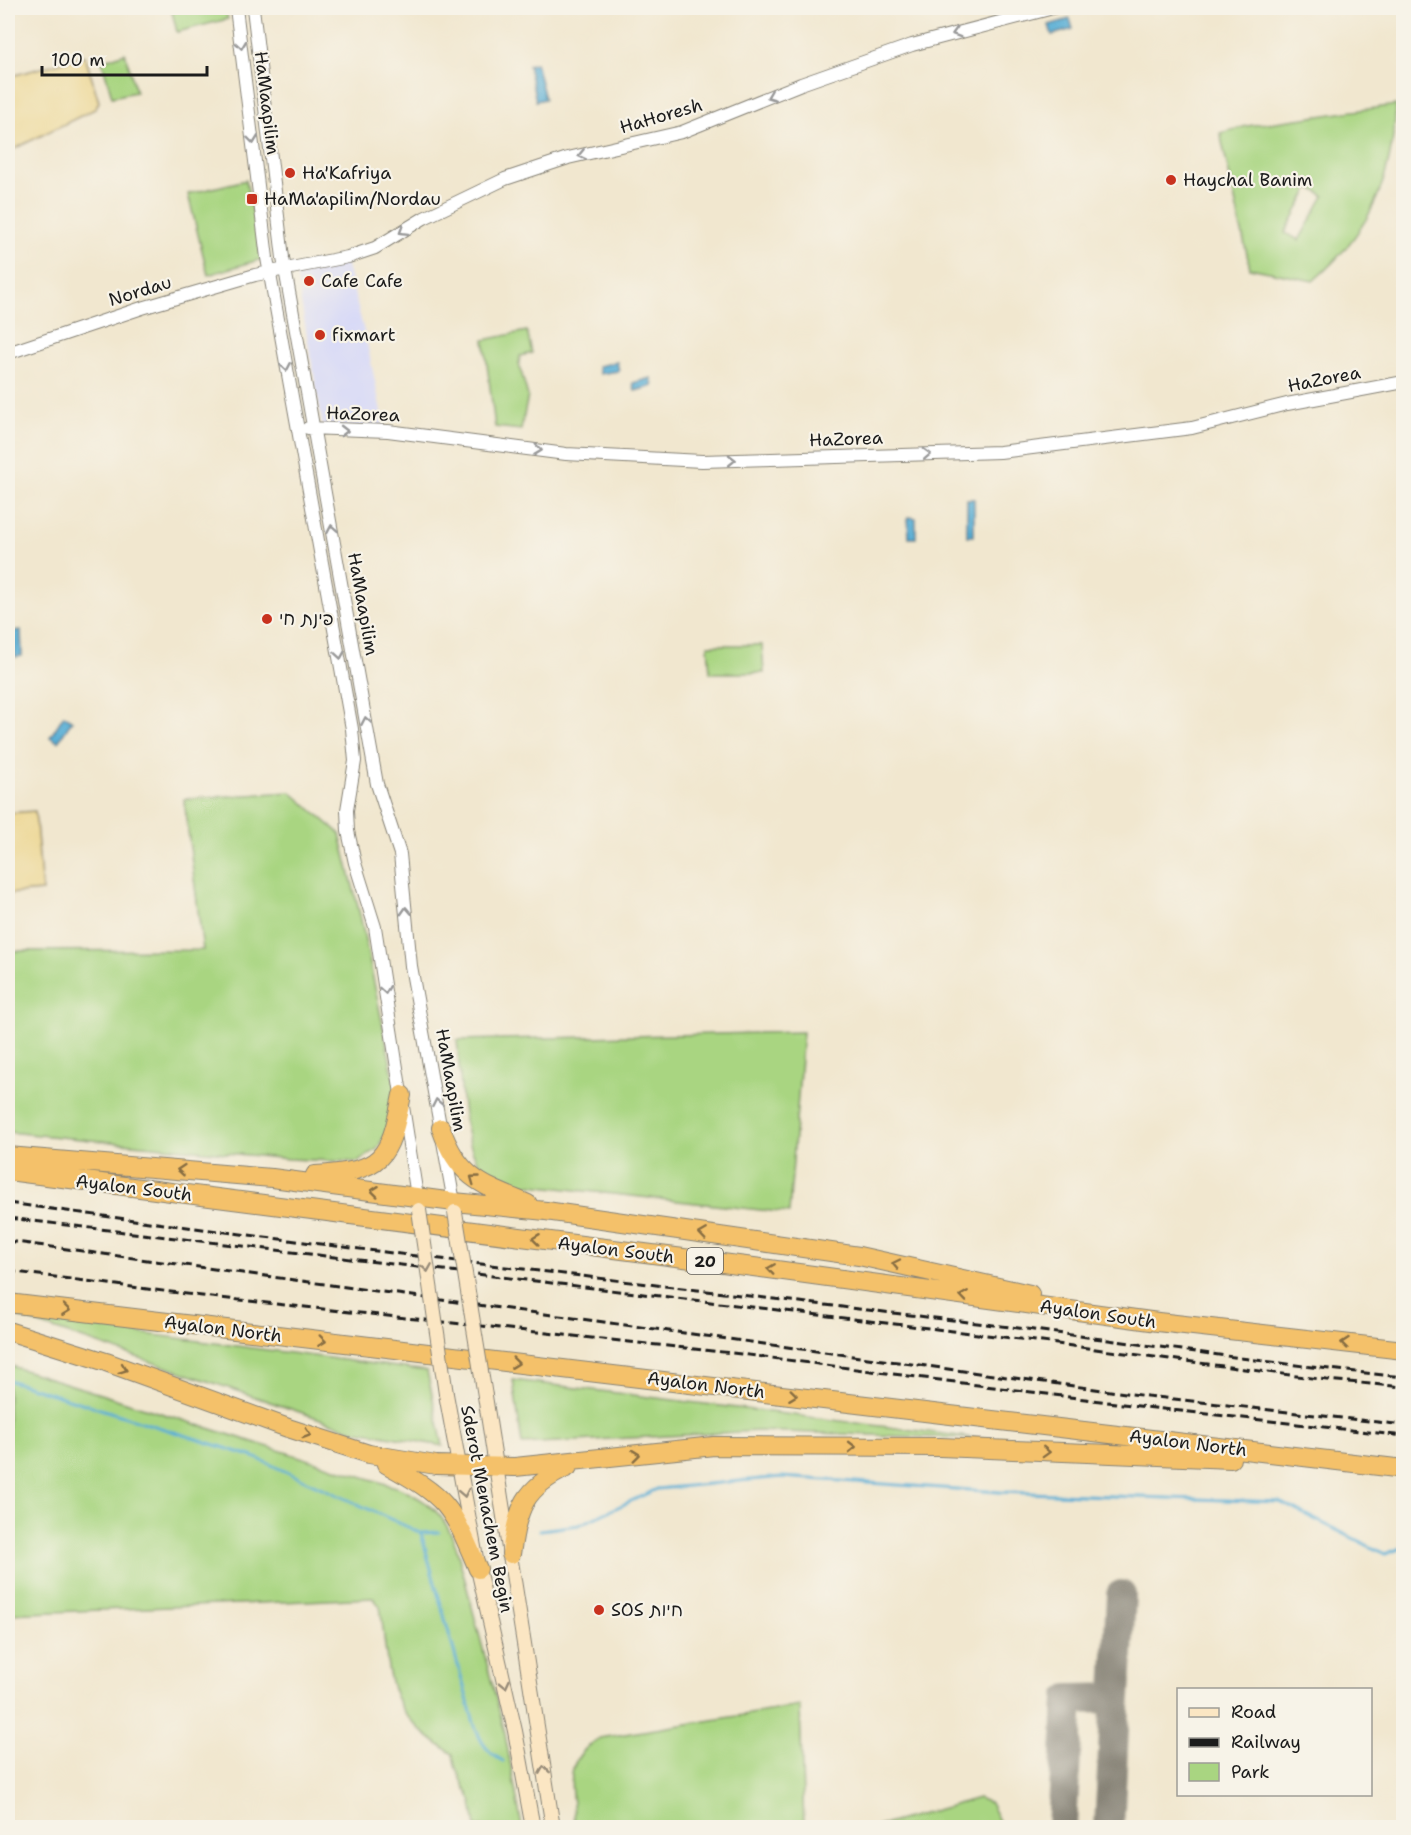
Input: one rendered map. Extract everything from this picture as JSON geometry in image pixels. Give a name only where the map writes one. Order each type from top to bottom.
[{"type":"highway","points":[[272,1178],[340,1174],[371,1166],[391,1142],[402,1095]]},
{"type":"highway","points":[[441,1128],[455,1160],[470,1178],[546,1211]]},
{"type":"highway","points":[[8,1156],[272,1178],[418,1203],[546,1211],[859,1256],[1158,1322]]},
{"type":"highway","name":"Ayalon South","points":[[8,1171],[1158,1322],[1404,1350]]},
{"type":"highway","name":"Ayalon North","points":[[8,1303],[1404,1469]]},
{"type":"highway","points":[[8,1331],[105,1362],[288,1428],[369,1454],[410,1462],[459,1467],[495,1468],[578,1462],[714,1446],[940,1447],[1353,1463]]},
{"type":"highway","points":[[369,1454],[418,1481],[443,1500],[458,1520],[478,1569]]},
{"type":"highway","points":[[511,1554],[519,1511],[531,1491],[549,1476],[578,1462]]},
{"type":"main road","name":"Sderot Menachem Begin","points":[[418,1203],[459,1467],[478,1569],[515,1731],[533,1827]]},
{"type":"main road","name":"Sderot Menachem Begin","points":[[454,1207],[553,1827]]},
{"type":"street","name":"HaMaapilim","points":[[236,8],[270,273],[353,738],[355,761],[347,810],[348,831],[355,863],[375,927],[418,1203]]},
{"type":"street","name":"HaMaapilim","points":[[253,8],[285,270],[377,784],[400,854],[411,966],[454,1207]]},
{"type":"street","name":"HaHoresh","points":[[285,270],[375,248],[424,218],[509,178],[568,158],[682,132],[801,84],[906,47],[1053,8]]},
{"type":"street","name":"Nordau","points":[[8,353],[141,308],[285,270]]},
{"type":"street","name":"HaZorea","points":[[294,411],[301,423],[314,430],[388,431],[566,454],[702,461],[1000,452],[1192,428],[1287,404],[1404,382]]},
{"type":"shaded area","points":[[346,262],[367,343],[384,426],[323,427],[296,273]]},
{"type":"green space","points":[[171,8],[225,8],[228,19],[177,32]]},
{"type":"green space","points":[[125,53],[136,92],[112,97],[102,61]]},
{"type":"green space","points":[[1396,105],[1390,158],[1375,203],[1350,243],[1313,281],[1250,268],[1220,133],[1247,126]],"holes":[[[1310,187],[1324,196],[1299,240],[1285,233]]]},
{"type":"green space","points":[[246,180],[262,259],[208,275],[188,194]]},
{"type":"green space","points":[[527,331],[532,353],[520,356],[519,364],[528,396],[521,430],[495,427],[484,340]]},
{"type":"green space","points":[[708,645],[762,645],[764,673],[710,673]]},
{"type":"green space","points":[[291,792],[340,834],[360,915],[397,1094],[393,1120],[377,1149],[358,1162],[289,1159],[8,1132],[8,951],[203,950],[184,799]]},
{"type":"green space","points":[[803,1032],[789,1213],[512,1183],[484,1168],[472,1150],[462,1103],[457,1040]]},
{"type":"green space","points":[[18,1317],[427,1371],[443,1446],[353,1430]]},
{"type":"green space","points":[[8,1365],[399,1488],[419,1498],[435,1510],[446,1525],[456,1546],[504,1729],[522,1827],[476,1827],[472,1802],[455,1766],[453,1754],[413,1723],[394,1692],[389,1674],[380,1606],[373,1598],[8,1614]]},
{"type":"green space","points":[[513,1380],[984,1439],[758,1431],[522,1444]]},
{"type":"green space","points":[[800,1706],[804,1827],[575,1827],[571,1787],[574,1766],[587,1747],[600,1738]]},
{"type":"green space","points":[[978,1798],[990,1803],[1002,1827],[876,1827]]},
{"type":"sand","points":[[85,56],[99,102],[95,109],[8,152],[8,77]]},
{"type":"sand","points":[[35,811],[42,891],[8,894],[8,813]]},
{"type":"water","points":[[1070,19],[1073,29],[1052,35],[1049,25]]},
{"type":"water","points":[[536,63],[545,99],[536,101],[528,65]]},
{"type":"water","points":[[617,362],[619,371],[600,374],[598,366]]},
{"type":"water","points":[[651,378],[653,386],[635,391],[633,383]]},
{"type":"water","points":[[967,499],[974,499],[974,536],[967,536]]},
{"type":"water","points":[[908,517],[916,518],[916,538],[909,538]]},
{"type":"water","points":[[21,630],[22,656],[15,657],[13,631]]},
{"type":"water","points":[[64,715],[72,721],[58,742],[50,737]]},
{"type":"waterway","points":[[8,1380],[254,1457],[421,1533],[439,1532]]},
{"type":"waterway","points":[[540,1530],[579,1525],[657,1489],[782,1477],[1000,1492],[1280,1502],[1385,1554],[1404,1547]]},
{"type":"waterway","points":[[421,1533],[476,1729],[488,1750],[503,1761]]},
{"type":"taxiway","points":[[1109,1828],[1121,1595]]},
{"type":"taxiway","points":[[1062,1828],[1069,1699],[1116,1698],[1117,1680]]},
{"type":"railway","points":[[8,1203],[368,1250],[1404,1377]]},
{"type":"railway","points":[[8,1218],[1020,1339],[1327,1380],[1404,1387]]},
{"type":"railway","points":[[8,1241],[1147,1396],[1404,1425]]},
{"type":"railway","points":[[8,1271],[202,1296],[741,1354],[1146,1407],[1404,1436]]},
{"type":"place","name":"Ha'Kafriya","points":[[290,173]]},
{"type":"place","name":"Haychal Banim","points":[[1171,180]]},
{"type":"place","name":"HaMa'apilim/Nordau","points":[[252,199]]},
{"type":"place","name":"Cafe Cafe","points":[[309,281]]},
{"type":"place","name":"fixmart","points":[[320,335]]},
{"type":"place","name":"פינת חי","points":[[267,619]]},
{"type":"place","name":"SOS חיות","points":[[599,1610]]}]
